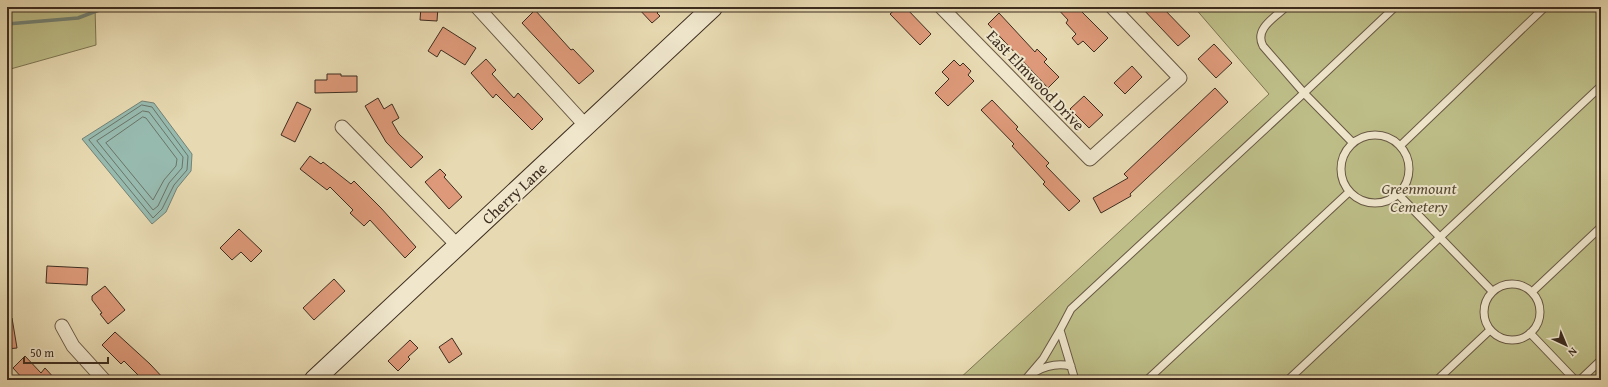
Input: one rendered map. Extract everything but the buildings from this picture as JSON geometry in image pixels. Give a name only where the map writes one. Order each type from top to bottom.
[{"type":"street","points":[[477,7],[586,126]]},
{"type":"street","name":"Cherry Lane","points":[[314,380],[713,7]]},
{"type":"street","name":"East Elmwood Drive","points":[[941,7],[1090,159],[1180,78],[1112,7]]},
{"type":"street","points":[[342,127],[458,246]]},
{"type":"street","points":[[62,326],[73,346],[104,380]]},
{"type":"lane","points":[[1286,7],[1262,29],[1260,41],[1304,93],[1353,143]]},
{"type":"lane","points":[[1025,380],[1042,359],[1071,310],[1395,7]]},
{"type":"lane","points":[[1400,146],[1545,7]]},
{"type":"lane","points":[[1288,380],[1441,238],[1601,86]]},
{"type":"lane","points":[[1370,136],[1380,136],[1389,139],[1400,146],[1408,163],[1408,172],[1406,182],[1398,194],[1384,202],[1375,203],[1362,200],[1349,192],[1342,178],[1341,168],[1343,158],[1348,148],[1353,143],[1370,136]]},
{"type":"lane","points":[[1147,380],[1349,192]]},
{"type":"lane","points":[[1398,194],[1492,291]]},
{"type":"lane","points":[[1532,292],[1601,227]]},
{"type":"lane","points":[[1516,284],[1524,286],[1532,292],[1538,303],[1540,312],[1539,320],[1530,333],[1515,340],[1506,340],[1490,330],[1483,313],[1487,298],[1492,291],[1500,286],[1516,284]]},
{"type":"lane","points":[[1060,330],[1075,380]]},
{"type":"lane","points":[[1436,380],[1490,330]]},
{"type":"lane","points":[[1530,333],[1575,380]]},
{"type":"lane","points":[[1580,380],[1601,360]]},
{"type":"lane","points":[[1031,374],[1041,368],[1051,365],[1062,364],[1071,366]]},
{"type":"green space","points":[[7,7],[95,7],[96,45],[7,70]]},
{"type":"green space","name":"Greenmount Cemetery","points":[[1194,7],[1601,7],[1601,380],[958,380],[1269,94]]},
{"type":"water","points":[[142,101],[154,103],[192,154],[191,171],[177,188],[166,212],[152,224],[82,139]]},
{"type":"waterway","points":[[7,24],[78,18],[107,7]]}]
